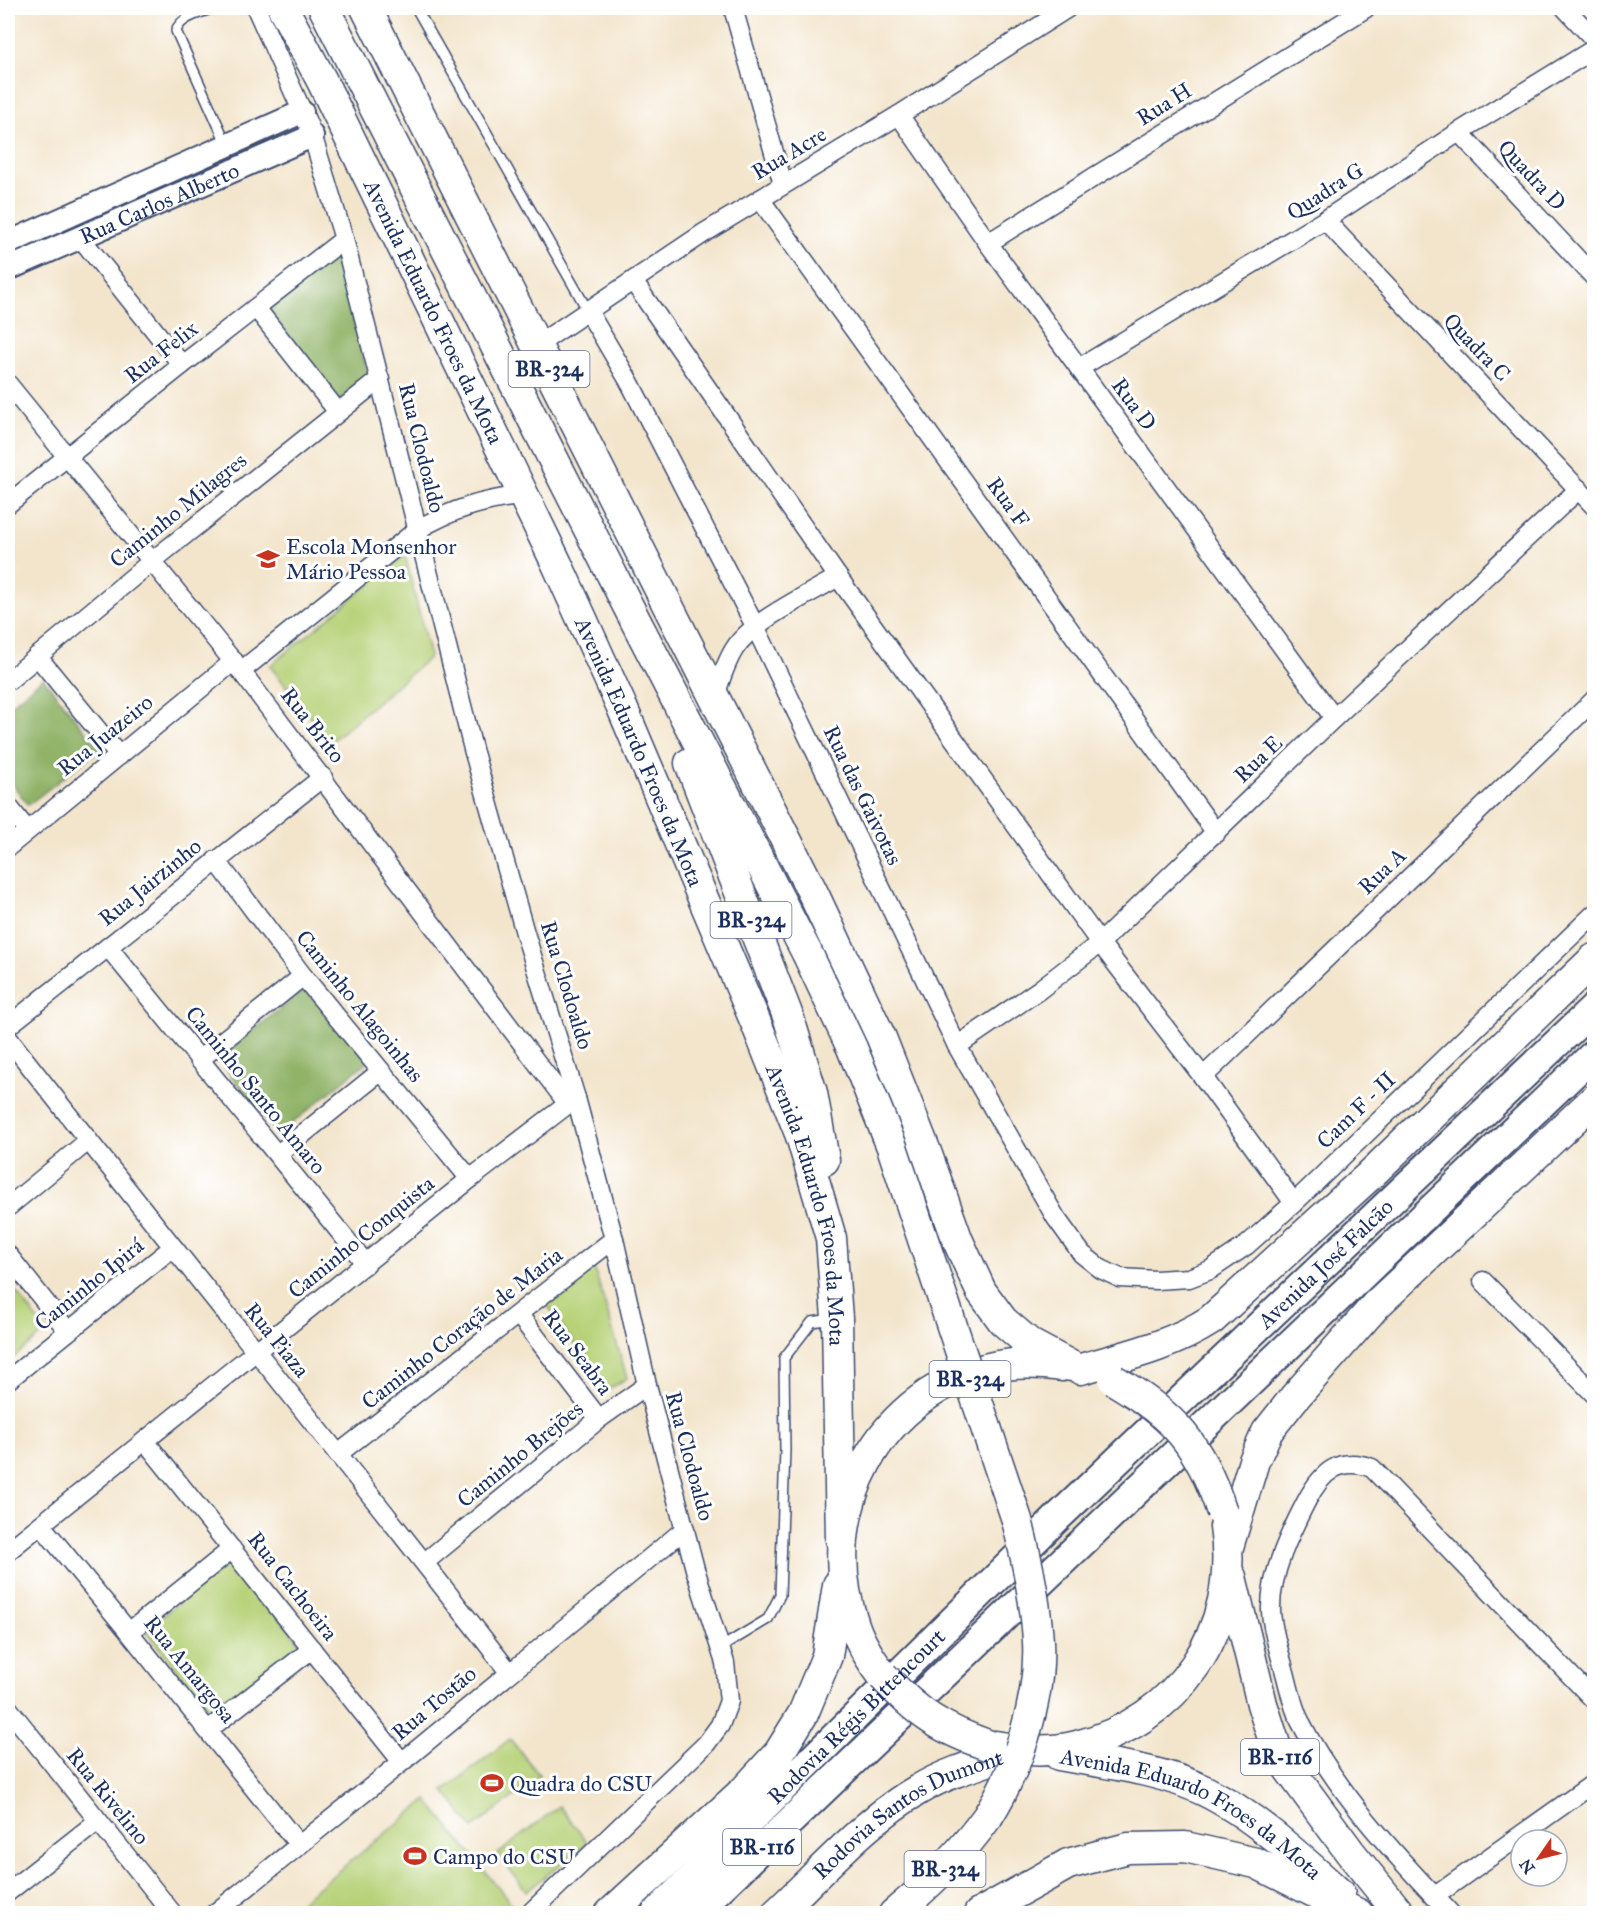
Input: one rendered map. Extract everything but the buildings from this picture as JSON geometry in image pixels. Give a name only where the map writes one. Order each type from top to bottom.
[{"type":"highway","name":"Avenida Eduardo Froes da Mota","points":[[283,8],[322,81],[557,564],[621,705],[756,1023],[801,1136],[831,1238],[837,1318],[841,1553],[845,1597],[854,1627],[868,1655],[907,1703],[960,1736],[990,1746],[1145,1771],[1204,1791],[1233,1808],[1275,1838],[1360,1914]]},
{"type":"highway","name":"Avenida Eduardo Froes da Mota","points":[[324,8],[631,612]]},
{"type":"highway","name":"Avenida Eduardo Froes da Mota","points":[[366,8],[813,893],[881,1038],[958,1241],[981,1291],[1003,1321],[1030,1344],[1076,1368],[1114,1380],[1144,1398],[1171,1420],[1194,1448],[1211,1478],[1222,1512],[1228,1557],[1262,1704],[1278,1754],[1350,1852],[1400,1914]]},
{"type":"highway","name":"BR-324","points":[[631,612],[807,953],[852,1048],[888,1136],[933,1266],[1017,1520],[1030,1573],[1038,1643],[1034,1699],[1019,1751],[997,1802],[969,1843],[935,1879],[894,1914]]},
{"type":"highway","name":"BR-324","points":[[631,612],[789,1019],[812,1093],[823,1151],[831,1238]]},
{"type":"highway","points":[[1076,1368],[1166,1344],[1191,1333],[1211,1320],[1369,1176],[1594,959]]},
{"type":"highway","points":[[1228,1557],[1254,1461],[1267,1432],[1294,1398],[1376,1305],[1594,1100]]},
{"type":"highway","name":"Avenida Eduardo Froes da Mota","points":[[841,1553],[848,1505],[860,1471],[884,1435],[903,1413],[932,1392],[964,1376],[999,1366],[1026,1364],[1076,1368]]},
{"type":"highway","name":"BR-116","points":[[610,1914],[745,1790],[779,1753],[803,1714],[827,1656],[841,1553]]},
{"type":"highway","name":"Avenida Eduardo Froes da Mota","points":[[1030,1751],[1075,1747],[1109,1736],[1141,1719],[1170,1697],[1193,1669],[1211,1637],[1223,1603],[1228,1557]]},
{"type":"highway","name":"Rodovia Santos Dumont","points":[[776,1914],[874,1821],[917,1790],[949,1775],[1030,1751]]},
{"type":"highway","points":[[979,1914],[1068,1864],[1128,1848],[1173,1847],[1185,1847],[1256,1863],[1360,1914]]},
{"type":"main road","name":"Avenida José Falcão","points":[[1057,1518],[1594,1008]]},
{"type":"main road","name":"Avenida José Falcão","points":[[1086,1538],[1594,1054]]},
{"type":"main road","name":"Rodovia Régis Bittencourt","points":[[655,1914],[1057,1518]]},
{"type":"main road","name":"Rodovia Régis Bittencourt","points":[[693,1914],[1086,1538]]},
{"type":"street","name":"Rua Clodoaldo","points":[[256,8],[312,136],[344,239],[476,760],[572,1101],[614,1239],[647,1385],[685,1529],[725,1663],[729,1701],[720,1725],[706,1744],[529,1914]]},
{"type":"street","points":[[734,8],[783,184]]},
{"type":"street","name":"Rua Acre","points":[[537,345],[704,233],[899,115],[1068,8]]},
{"type":"street","name":"Rua H","points":[[988,243],[1366,8]]},
{"type":"street","points":[[1565,8],[1594,39]]},
{"type":"street","name":"Quadra G","points":[[1079,368],[1325,220],[1459,132],[1594,49]]},
{"type":"street","name":"Rua Carlos Alberto","points":[[8,243],[302,112]]},
{"type":"street","name":"Rua D","points":[[899,115],[988,243],[1334,718]]},
{"type":"street","name":"Quadra D","points":[[1459,132],[1594,277]]},
{"type":"street","name":"Rua Carlos Alberto","points":[[8,269],[312,136]]},
{"type":"street","name":"Rua F","points":[[760,199],[1216,833]]},
{"type":"street","name":"Quadra C","points":[[1325,220],[1594,506]]},
{"type":"street","points":[[80,237],[182,365]]},
{"type":"street","name":"Rua Felix","points":[[8,504],[344,239]]},
{"type":"street","points":[[633,281],[838,577],[1100,943],[1203,1077],[1294,1203]]},
{"type":"street","points":[[256,308],[338,412]]},
{"type":"street","name":"Rua das Gaivotas","points":[[588,311],[635,393],[755,626],[957,1046],[1056,1218],[1082,1254],[1101,1269],[1120,1278]]},
{"type":"street","name":"Caminho Milagres","points":[[8,681],[151,562],[380,379]]},
{"type":"street","name":"Rua Brito","points":[[8,384],[238,666],[572,1101]]},
{"type":"street","name":"Rua E","points":[[957,1046],[1039,990],[1100,943],[1334,718],[1579,489]]},
{"type":"street","name":"Rua Juazeiro","points":[[8,847],[119,756],[417,530],[442,515],[468,505],[523,495]]},
{"type":"street","points":[[714,699],[734,650],[755,626],[838,577]]},
{"type":"street","points":[[37,656],[119,756]]},
{"type":"street","name":"Rua A","points":[[1203,1077],[1594,700]]},
{"type":"street","name":"Rua Jairzinho","points":[[8,1026],[323,777]]},
{"type":"street","points":[[8,806],[27,830]]},
{"type":"street","name":"Caminho Alagoinhas","points":[[216,860],[303,976],[470,1179]]},
{"type":"street","name":"Cam F - II","points":[[1120,1278],[1156,1280],[1189,1278],[1210,1270],[1247,1245],[1294,1203],[1594,914]]},
{"type":"street","name":"Caminho Santo Amaro","points":[[108,947],[366,1264]]},
{"type":"street","points":[[199,1060],[303,976]]},
{"type":"street","name":"Rua Piaza","points":[[8,1038],[172,1248],[425,1562],[509,1672]]},
{"type":"street","points":[[278,1154],[380,1072]]},
{"type":"street","name":"Caminho Conquista","points":[[8,1551],[470,1179],[572,1101]]},
{"type":"street","points":[[8,1207],[88,1141]]},
{"type":"street","name":"Caminho Coração de Maria","points":[[338,1454],[614,1239]]},
{"type":"street","name":"Caminho Ipirá","points":[[8,1380],[172,1248]]},
{"type":"street","points":[[8,1255],[68,1331]]},
{"type":"street","points":[[1484,1281],[1594,1394]]},
{"type":"street","name":"Rua Seabra","points":[[519,1315],[599,1419]]},
{"type":"street","name":"Caminho Brejões","points":[[425,1562],[599,1419],[647,1385]]},
{"type":"street","name":"Rua Cachoeira","points":[[145,1441],[402,1762]]},
{"type":"street","points":[[1451,1914],[1330,1774],[1299,1719],[1276,1640],[1271,1611],[1275,1577],[1292,1530],[1311,1492],[1325,1474],[1335,1467],[1349,1463],[1372,1467],[1594,1700]]},
{"type":"street","name":"Rua Amargosa","points":[[41,1525],[299,1845]]},
{"type":"street","name":"Rua Tostão","points":[[214,1914],[685,1529]]},
{"type":"street","points":[[129,1632],[232,1549]]},
{"type":"street","points":[[208,1730],[312,1649]]},
{"type":"street","name":"Rua Rivelino","points":[[10,1716],[172,1914]]},
{"type":"street","points":[[1435,1896],[1594,1784]]},
{"type":"street","points":[[8,1892],[98,1821]]},
{"type":"lane","points":[[214,8],[182,21],[176,31],[228,145]]},
{"type":"lane","points":[[416,8],[588,311]]},
{"type":"lane","points":[[720,1648],[768,1619],[780,1595],[785,1450],[784,1358],[812,1322],[837,1318]]},
{"type":"green space","points":[[335,252],[369,378],[337,402],[269,309]]},
{"type":"green space","points":[[405,555],[430,657],[330,742],[270,666]]},
{"type":"green space","points":[[43,678],[100,749],[28,805],[8,778],[8,707]]},
{"type":"green space","points":[[307,987],[368,1061],[278,1135],[218,1059]]},
{"type":"green space","points":[[593,1264],[627,1378],[606,1391],[546,1303]]},
{"type":"green space","points":[[8,1282],[47,1331],[8,1362]]},
{"type":"green space","points":[[233,1560],[300,1643],[212,1714],[145,1630]]},
{"type":"green space","name":"Quadra do CSU","points":[[510,1739],[540,1776],[473,1828],[444,1791]]},
{"type":"green space","name":"Campo do CSU","points":[[427,1800],[518,1912],[286,1913]]},
{"type":"green space","name":"Quadra do CSU","points":[[559,1806],[588,1843],[526,1891],[498,1854]]},
{"type":"place","name":"Escola Monsenhor Mário Pessoa","points":[[268,559]]},
{"type":"place","name":"Quadra do CSU","points":[[492,1783]]},
{"type":"place","name":"Campo do CSU","points":[[415,1856]]}]
